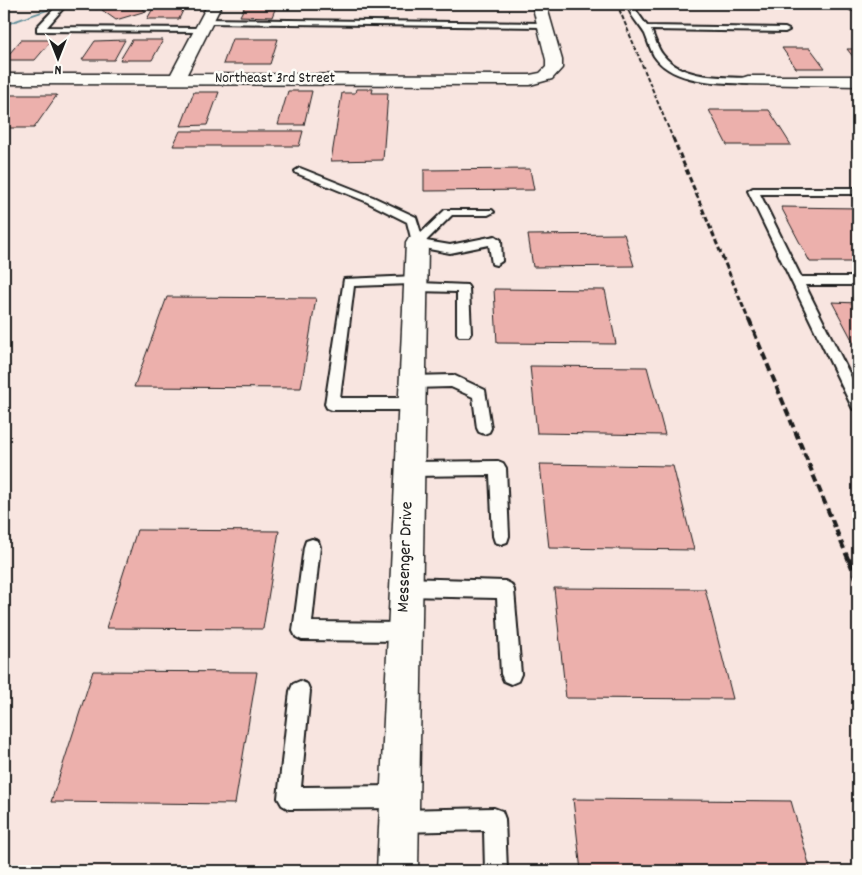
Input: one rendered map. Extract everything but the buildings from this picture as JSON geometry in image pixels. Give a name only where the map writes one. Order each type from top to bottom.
[{"type":"street","points":[[177,79],[215,4]]},
{"type":"street","points":[[539,4],[544,25]]},
{"type":"street","name":"Northeast 3rd Street","points":[[4,78],[530,80],[546,76],[554,68],[554,60],[544,25]]},
{"type":"street","points":[[748,81],[858,81]]},
{"type":"street","name":"Messenger Drive","points":[[397,871],[416,243]]},
{"type":"lane","points":[[63,4],[40,29],[204,25],[544,25]]},
{"type":"lane","points":[[631,4],[631,9],[645,28],[658,55],[673,69],[708,78],[748,81]]},
{"type":"lane","points":[[645,28],[785,30]]},
{"type":"lane","points":[[300,171],[369,199],[412,220],[416,243]]},
{"type":"lane","points":[[858,191],[753,191],[858,405]]},
{"type":"lane","points":[[416,243],[449,212],[488,212]]},
{"type":"lane","points":[[416,243],[450,249],[495,240],[496,261]]},
{"type":"lane","points":[[797,281],[858,281]]},
{"type":"lane","points":[[464,333],[463,288],[416,284],[348,282],[332,404],[412,393],[453,381],[480,394],[484,428]]},
{"type":"lane","points":[[409,469],[498,468],[501,536]]},
{"type":"lane","points":[[312,547],[302,631],[404,632]]},
{"type":"lane","points":[[405,587],[505,590],[511,674]]},
{"type":"lane","points":[[300,690],[289,798],[494,820],[496,871]]},
{"type":"waterway","points":[[4,25],[65,4]]},
{"type":"railway","points":[[617,4],[673,139]]},
{"type":"railway","points":[[673,138],[749,321]]},
{"type":"railway","points":[[749,320],[849,561]]},
{"type":"railway","points":[[849,559],[858,582]]}]
